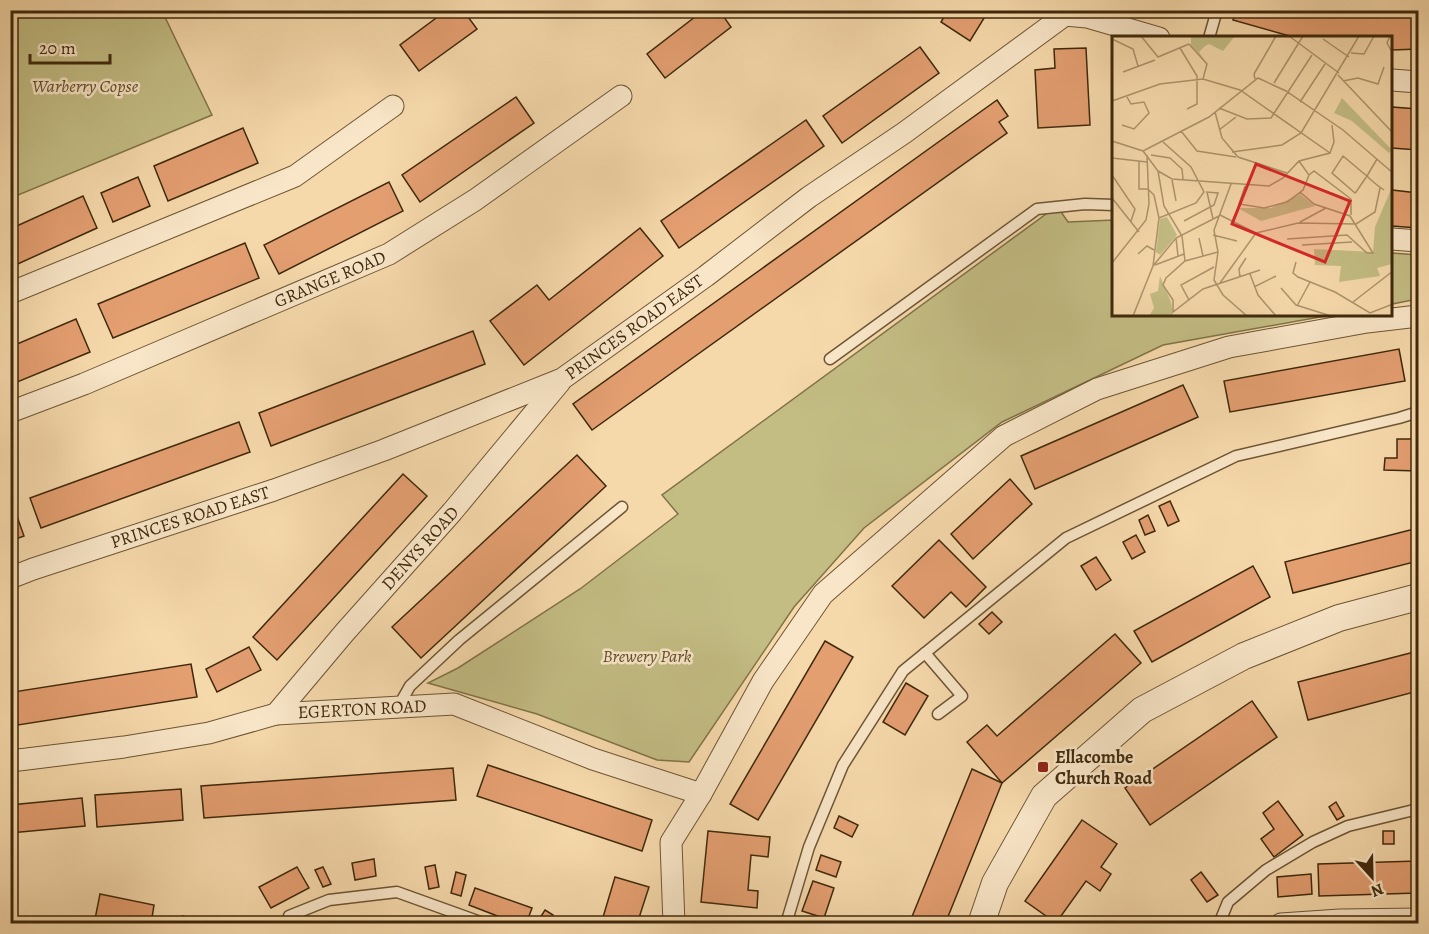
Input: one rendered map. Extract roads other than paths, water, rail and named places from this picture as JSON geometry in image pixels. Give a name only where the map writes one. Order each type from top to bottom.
[{"type":"street","points":[[1065,13],[1087,16],[1153,36]]},
{"type":"street","name":"PRINCES ROAD EAST","points":[[10,578],[274,490],[384,450],[562,379],[706,276],[808,197],[904,133],[1065,13]]},
{"type":"street","points":[[1393,80],[1419,82]]},
{"type":"street","name":"GRANGE ROAD","points":[[10,412],[84,384],[389,254],[475,200],[621,96]]},
{"type":"street","points":[[10,293],[295,176],[393,106]]},
{"type":"street","points":[[1393,239],[1419,241]]},
{"type":"street","points":[[674,924],[671,842],[701,794],[764,681],[824,594],[1004,436],[1097,389],[1229,347],[1367,322],[1419,316]]},
{"type":"street","name":"DENYS ROAD","points":[[276,714],[345,632],[452,512],[562,379]]},
{"type":"street","points":[[981,924],[995,883],[1044,796],[1142,710],[1244,656],[1339,618],[1419,597]]},
{"type":"street","name":"EGERTON ROAD","points":[[10,759],[19,760],[124,747],[209,733],[276,714],[454,704],[593,759],[701,794]]},
{"type":"street","points":[[1281,924],[1419,919]]},
{"type":"lane","points":[[1210,36],[1217,10]]},
{"type":"lane","points":[[830,359],[1037,209],[1085,204],[1112,205]]},
{"type":"lane","points":[[786,924],[809,847],[843,765],[903,671],[1066,538],[1236,456],[1419,412]]},
{"type":"lane","points":[[398,707],[410,686],[459,640],[622,507]]},
{"type":"lane","points":[[925,653],[962,696],[938,714]]},
{"type":"lane","points":[[1219,924],[1228,903],[1266,870],[1313,842],[1348,826],[1419,809]]},
{"type":"lane","points":[[289,916],[329,900],[397,892],[486,924]]},
{"type":"place","name":"Ellacombe Church Road","points":[[1043,767]]},
{"type":"park label","name":"Warberry Copse","points":[[85,86]]},
{"type":"park label","name":"Brewery Park","points":[[647,656]]}]
